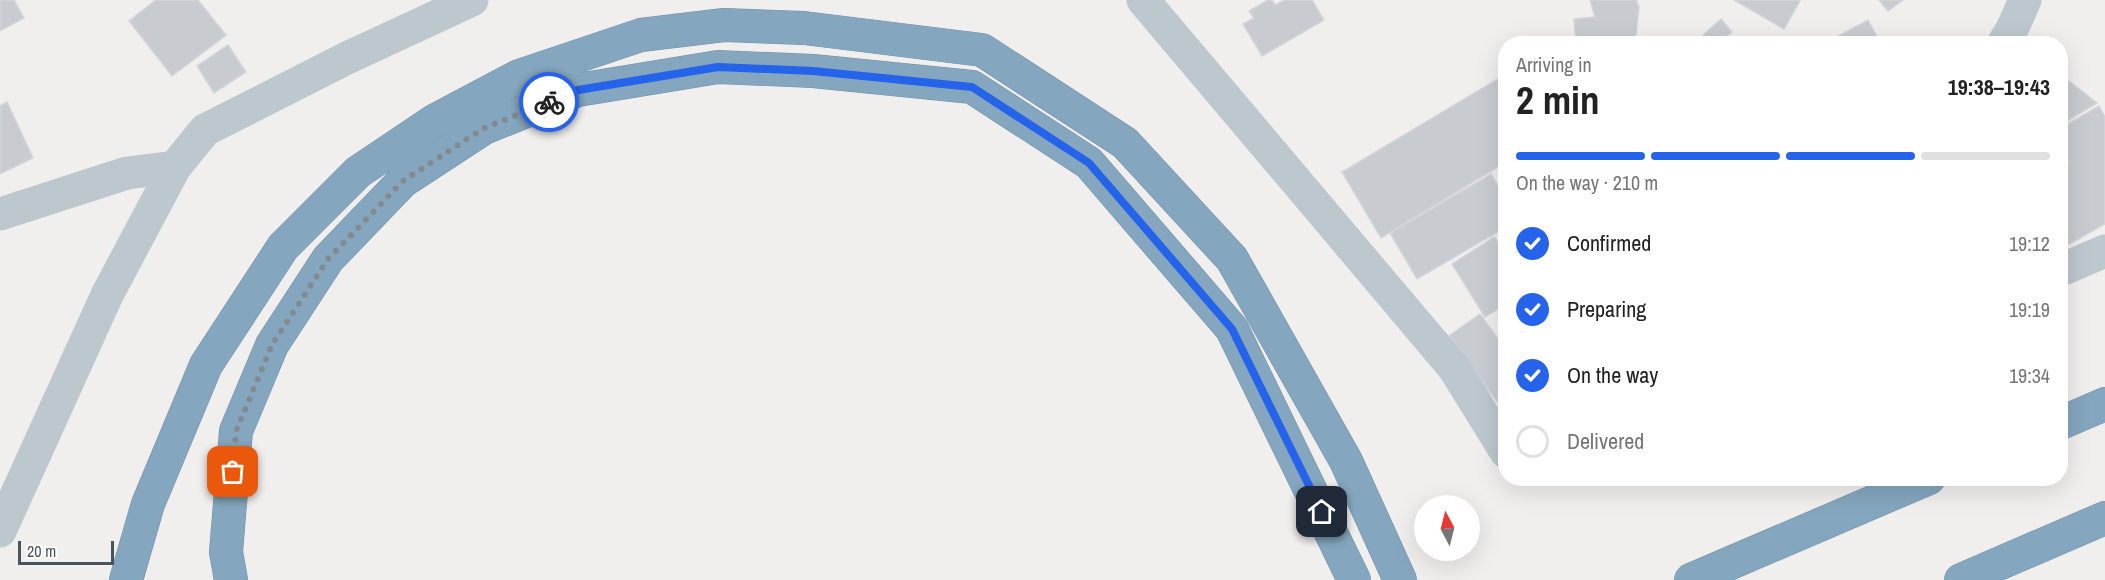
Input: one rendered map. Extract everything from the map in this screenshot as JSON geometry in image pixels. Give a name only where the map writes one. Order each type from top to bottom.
[{"type":"highway","points":[[126,580],[148,504],[206,365],[283,247],[358,172],[434,122],[519,76],[641,35],[724,25],[804,28],[982,50],[1125,143],[1232,259],[1346,461],[1400,580]]},
{"type":"highway","points":[[231,580],[226,552],[236,431],[272,345],[328,259],[403,181],[484,128],[578,90],[718,67],[813,71],[972,87],[1089,163],[1232,329],[1354,580]]},
{"type":"highway","points":[[2068,420],[2105,404]]},
{"type":"highway","points":[[1691,580],[1910,486]]},
{"type":"highway","points":[[1961,580],[2105,518]]},
{"type":"street","points":[[0,531],[107,295],[175,167],[205,130],[347,58],[472,0]]},
{"type":"street","points":[[1143,0],[1454,368],[1498,439]]},
{"type":"street","points":[[2008,36],[2025,0]]},
{"type":"street","points":[[0,214],[127,173],[175,167]]},
{"type":"street","points":[[2068,267],[2105,251]]},
{"type":"building","points":[[0,0],[14,0],[24,18],[0,31]]},
{"type":"building","points":[[156,0],[198,0],[226,35],[172,76],[129,21]]},
{"type":"building","points":[[1272,0],[1275,5],[1285,0],[1312,0],[1324,20],[1262,56],[1243,24],[1254,18],[1249,11]]},
{"type":"building","points":[[1590,0],[1636,0],[1639,7],[1636,36],[1575,36],[1574,19],[1595,17]]},
{"type":"building","points":[[1734,0],[1799,0],[1800,1],[1784,29]]},
{"type":"building","points":[[1879,0],[1903,0],[1888,11]]},
{"type":"building","points":[[1721,19],[1732,32],[1727,36],[1703,35]]},
{"type":"building","points":[[1868,20],[1877,36],[1838,36]]},
{"type":"building","points":[[228,45],[246,72],[214,93],[197,66]]},
{"type":"building","points":[[1498,79],[1498,167],[1381,238],[1342,172]]},
{"type":"building","points":[[2068,80],[2097,103],[2068,120]]},
{"type":"building","points":[[7,102],[33,158],[0,174],[0,106]]},
{"type":"building","points":[[2099,106],[2105,117],[2105,224],[2068,245],[2069,163],[2068,124]]},
{"type":"building","points":[[1491,174],[1498,186],[1498,232],[1417,279],[1390,233]]},
{"type":"building","points":[[1494,237],[1498,243],[1498,309],[1485,317],[1452,264]]},
{"type":"building","points":[[1480,314],[1498,339],[1498,401],[1497,402],[1449,336]]},
{"type":"way so far","points":[[233,472],[236,431],[272,345],[328,259],[403,181],[484,128],[549,102]]},
{"type":"route","points":[[549,102],[578,90],[718,67],[813,71],[972,87],[1089,163],[1232,329],[1322,512]]}]
